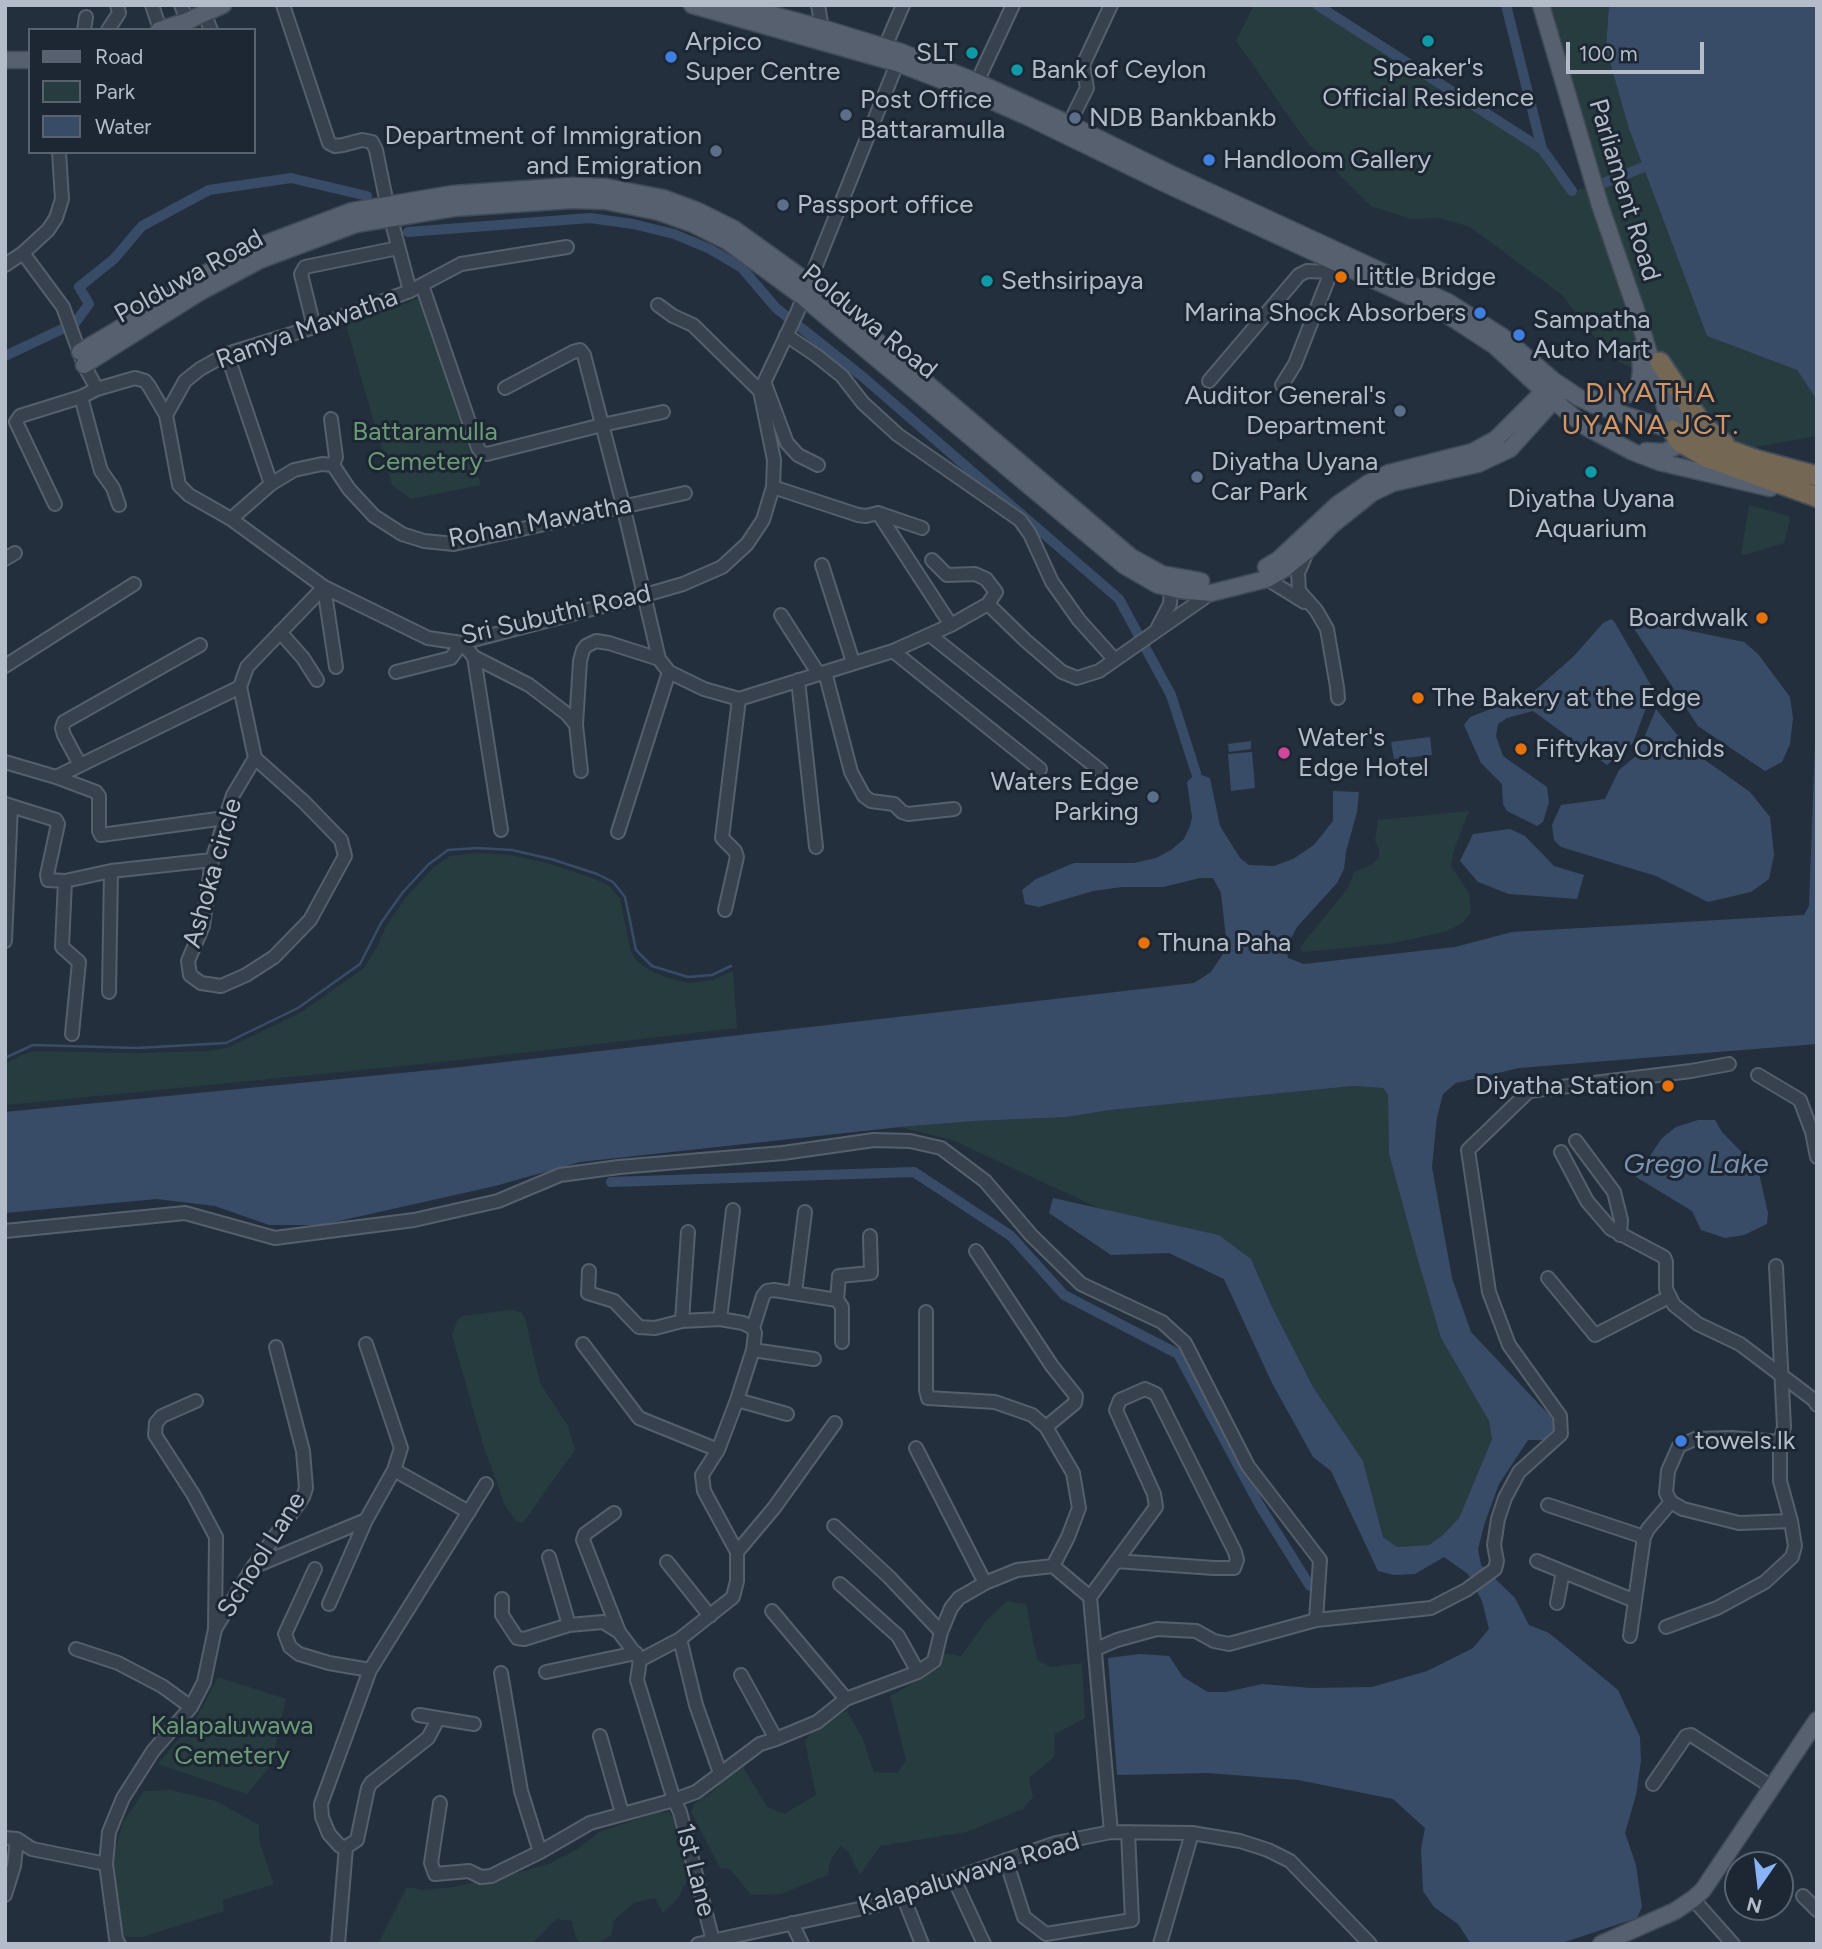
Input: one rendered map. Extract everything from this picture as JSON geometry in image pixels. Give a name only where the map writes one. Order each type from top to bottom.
[{"type":"highway","points":[[1660,362],[1705,427],[1733,450]]},
{"type":"highway","points":[[1678,435],[1817,477]]},
{"type":"highway","points":[[1678,435],[1706,457],[1817,497]]},
{"type":"main road","points":[[162,28],[223,5]]},
{"type":"main road","points":[[692,5],[899,58],[977,82],[1448,302],[1503,337],[1559,392],[1586,427],[1633,452],[1659,462],[1817,497]]},
{"type":"main road","points":[[737,5],[885,47],[899,58],[1026,116],[1334,268],[1443,312],[1559,392],[1678,435],[1675,447],[1664,452],[1651,452],[1602,436]]},
{"type":"main road","name":"Parliament Road","points":[[1542,5],[1600,205],[1678,435]]},
{"type":"main road","points":[[5,60],[28,60]]},
{"type":"main road","name":"Polduwa Road","points":[[82,359],[193,280],[254,248],[352,211],[388,211],[452,194],[571,186],[618,189],[663,198],[734,229],[1071,515],[1177,585],[1211,593],[1267,579],[1328,521]]},
{"type":"main road","points":[[1559,392],[1616,399],[1630,393],[1639,384],[1642,363],[1636,310]]},
{"type":"main road","name":"Parliament Road","points":[[1636,310],[1682,419],[1678,435]]},
{"type":"main road","name":"Polduwa Road","points":[[1177,585],[1228,579],[1281,564],[1309,549],[1338,504],[1367,484],[1389,473],[1483,447],[1559,392]]},
{"type":"main road","points":[[1606,1941],[1675,1911],[1703,1890],[1817,1720]]},
{"type":"street","points":[[109,28],[118,13],[117,5]]},
{"type":"street","points":[[152,5],[159,28]]},
{"type":"street","points":[[283,5],[329,143],[335,146],[362,139],[372,142],[376,150],[388,211],[410,291]]},
{"type":"street","points":[[818,5],[822,28]]},
{"type":"street","points":[[885,47],[903,5]]},
{"type":"street","points":[[977,82],[1013,5]]},
{"type":"street","points":[[1069,124],[1087,88],[1083,65],[1111,5]]},
{"type":"street","points":[[192,17],[208,28]]},
{"type":"street","points":[[762,386],[797,313],[899,58]]},
{"type":"street","points":[[5,265],[48,230],[56,218],[62,199],[59,154]]},
{"type":"street","name":"Ramya Mawatha","points":[[166,415],[185,381],[227,354],[314,327],[410,291],[461,264],[567,247]]},
{"type":"street","points":[[314,327],[301,274],[304,267],[398,248]]},
{"type":"street","points":[[23,253],[63,307],[82,359],[97,389]]},
{"type":"street","points":[[1209,381],[1298,275],[1307,271],[1334,268],[1295,363],[1282,384]]},
{"type":"street","points":[[422,285],[482,453],[663,412]]},
{"type":"street","points":[[658,306],[693,325],[762,386],[787,443],[798,455],[818,465]]},
{"type":"street","points":[[787,332],[842,376],[863,403],[898,435],[1020,520],[1030,534],[1052,582],[1079,620],[1114,659]]},
{"type":"street","points":[[505,388],[573,352],[580,350],[584,355],[659,659],[670,672],[704,689],[739,699],[894,651],[951,625],[988,604],[996,592],[986,579],[975,574],[947,575],[932,559]]},
{"type":"street","points":[[227,354],[271,484]]},
{"type":"street","points":[[55,504],[16,422],[20,416],[135,378],[145,381],[166,415]]},
{"type":"street","name":"Sri Subuthi Road","points":[[166,415],[179,485],[189,495],[232,519],[324,587],[428,638],[462,643],[683,584],[722,566],[747,544],[763,520],[773,487],[774,460],[762,386]]},
{"type":"street","points":[[81,397],[101,471],[113,488],[119,505]]},
{"type":"street","points":[[232,519],[271,484],[294,470],[322,464],[333,465],[337,457],[331,419]]},
{"type":"street","name":"Rohan Mawatha","points":[[333,465],[349,489],[374,516],[402,534],[424,541],[454,544],[685,493]]},
{"type":"street","points":[[773,487],[858,515],[878,513],[922,528]]},
{"type":"street","points":[[878,513],[951,625]]},
{"type":"street","points":[[1299,591],[1298,573],[1309,549]]},
{"type":"street","points":[[1281,564],[1327,629],[1338,698]]},
{"type":"street","points":[[822,565],[853,662]]},
{"type":"street","points":[[1267,579],[1316,610]]},
{"type":"street","points":[[5,666],[134,584]]},
{"type":"street","points":[[1153,635],[1177,585]]},
{"type":"street","points":[[255,758],[240,687],[247,667],[324,587]]},
{"type":"street","points":[[324,587],[336,667]]},
{"type":"street","points":[[988,604],[1062,672],[1077,678],[1099,671],[1211,593]]},
{"type":"street","points":[[780,615],[822,673],[851,772],[864,796],[871,801],[890,802],[908,814],[954,809]]},
{"type":"street","points":[[279,632],[303,658],[317,680]]},
{"type":"street","points":[[930,635],[1101,771]]},
{"type":"street","points":[[581,771],[576,725],[583,650],[596,642],[609,643],[659,659]]},
{"type":"street","points":[[396,672],[451,658],[462,643],[474,657],[529,685],[576,725]]},
{"type":"street","points":[[80,765],[64,735],[64,722],[200,645]]},
{"type":"street","points":[[894,651],[1040,769]]},
{"type":"street","points":[[474,657],[501,830]]},
{"type":"street","points":[[618,832],[670,672]]},
{"type":"street","points":[[798,680],[816,847]]},
{"type":"street","points":[[56,777],[240,687]]},
{"type":"street","points":[[725,910],[737,857],[735,851],[722,838],[739,699]]},
{"type":"street","name":"Ashoka circle","points":[[255,758],[341,840],[345,856],[310,920],[274,957],[246,975],[221,986],[201,983],[190,975],[188,961],[204,926],[212,860],[225,818],[233,794],[255,758]]},
{"type":"street","points":[[5,762],[96,792],[99,796],[101,835],[225,818]]},
{"type":"street","points":[[5,942],[8,805],[55,820],[58,824],[48,880],[65,881],[111,871],[212,860]]},
{"type":"street","points":[[109,992],[111,871]]},
{"type":"street","points":[[65,881],[62,947],[79,962],[72,1034]]},
{"type":"street","points":[[1096,1649],[1157,1629],[1196,1631],[1214,1641],[1229,1644],[1316,1620],[1431,1608],[1466,1590],[1495,1569],[1497,1561],[1494,1545],[1505,1498],[1519,1472],[1561,1434],[1560,1416],[1509,1345],[1489,1292],[1468,1150],[1529,1091],[1729,1064]]},
{"type":"street","points":[[1758,1076],[1800,1100],[1812,1132],[1817,1157]]},
{"type":"street","points":[[5,1231],[185,1213],[275,1238],[414,1220],[498,1201],[560,1175],[782,1153],[874,1140],[910,1141],[941,1148],[985,1181],[1031,1235],[1081,1284],[1162,1322],[1185,1343],[1248,1466],[1320,1560],[1316,1620]]},
{"type":"street","points":[[1576,1141],[1614,1192],[1621,1220],[1620,1235]]},
{"type":"street","points":[[1561,1152],[1587,1201],[1611,1229],[1664,1257],[1665,1289],[1674,1306],[1698,1324],[1740,1344],[1816,1400]]},
{"type":"street","points":[[720,1319],[733,1209]]},
{"type":"street","points":[[794,1292],[805,1212]]},
{"type":"street","points":[[681,1321],[688,1232]]},
{"type":"street","points":[[842,1342],[842,1307],[837,1300],[839,1276],[871,1273],[870,1236]]},
{"type":"street","points":[[976,1251],[1052,1366],[1076,1396],[1075,1403],[1046,1427]]},
{"type":"street","points":[[1666,1627],[1717,1608],[1765,1582],[1792,1557],[1795,1546],[1780,1481],[1780,1443],[1784,1426],[1776,1266]]},
{"type":"street","points":[[589,1271],[588,1293],[614,1301],[639,1327],[655,1328],[681,1321],[720,1319],[743,1323],[753,1328]]},
{"type":"street","points":[[1548,1278],[1595,1335],[1669,1297]]},
{"type":"street","points":[[546,1672],[638,1656],[680,1639],[733,1597],[737,1581],[737,1552],[704,1492],[702,1475],[718,1450],[737,1400],[753,1350],[753,1328],[763,1296],[767,1291],[794,1292],[837,1300]]},
{"type":"street","points":[[926,1312],[928,1398],[995,1402],[1032,1415],[1046,1427],[1073,1474],[1079,1508],[1068,1537],[1052,1566]]},
{"type":"street","points":[[329,1604],[366,1520],[394,1470],[401,1448],[366,1344]]},
{"type":"street","points":[[583,1344],[639,1418],[718,1450]]},
{"type":"street","name":"School Lane","points":[[119,1944],[116,1939],[106,1864],[109,1832],[123,1798],[153,1751],[191,1707],[204,1682],[215,1629],[253,1567],[303,1497],[306,1488],[303,1451],[275,1347]]},
{"type":"street","points":[[753,1350],[814,1359]]},
{"type":"street","points":[[1111,1832],[1090,1597],[1116,1561],[1156,1507],[1154,1494],[1116,1410],[1120,1400],[1145,1388],[1156,1394],[1237,1560],[1234,1567],[1214,1568],[1116,1561]]},
{"type":"street","points":[[737,1400],[787,1414]]},
{"type":"street","points":[[196,1401],[162,1416],[156,1423],[155,1435],[193,1494],[216,1537],[215,1629]]},
{"type":"street","points":[[737,1552],[774,1508],[835,1423]]},
{"type":"street","points":[[1780,1443],[1732,1438],[1695,1439],[1679,1446],[1668,1471],[1666,1493],[1671,1502],[1683,1509],[1739,1522],[1791,1521]]},
{"type":"street","points":[[916,1448],[985,1583]]},
{"type":"street","points":[[394,1470],[469,1512]]},
{"type":"street","points":[[435,1717],[435,1725],[428,1738],[368,1788],[357,1840],[346,1847],[340,1846],[329,1834],[322,1817],[321,1804],[370,1670],[486,1484]]},
{"type":"street","points":[[1630,1636],[1644,1537],[1671,1502]]},
{"type":"street","points":[[1548,1505],[1644,1537]]},
{"type":"street","points":[[614,1513],[585,1534],[583,1540],[619,1632],[638,1656]]},
{"type":"street","points":[[253,1567],[366,1520]]},
{"type":"street","points":[[834,1526],[889,1577],[941,1632]]},
{"type":"street","points":[[549,1557],[569,1625]]},
{"type":"street","points":[[1537,1561],[1635,1601]]},
{"type":"street","points":[[667,1562],[710,1616]]},
{"type":"street","points":[[440,1803],[431,1863],[435,1874],[468,1871],[481,1877],[491,1876],[590,1823],[674,1800],[696,1791],[761,1744],[817,1722],[846,1699],[918,1672],[934,1661],[941,1632],[951,1608],[959,1598],[985,1583],[1017,1570],[1052,1566],[1090,1597]]},
{"type":"street","points":[[315,1569],[285,1633],[290,1647],[299,1654],[319,1660],[370,1670]]},
{"type":"street","points":[[1557,1603],[1563,1572]]},
{"type":"street","points":[[841,1584],[898,1636],[918,1672]]},
{"type":"street","points":[[502,1599],[502,1615],[517,1638],[524,1639],[569,1625],[603,1622],[619,1632]]},
{"type":"street","points":[[772,1611],[846,1699]]},
{"type":"street","points":[[680,1639],[696,1705],[720,1773]]},
{"type":"street","points":[[76,1649],[118,1663],[162,1686],[191,1707]]},
{"type":"street","name":"1st Lane","points":[[638,1656],[637,1680],[680,1812],[705,1943]]},
{"type":"street","points":[[501,1673],[522,1791],[540,1852]]},
{"type":"street","points":[[741,1675],[776,1739]]},
{"type":"street","points":[[419,1715],[474,1724]]},
{"type":"street","points":[[1653,1784],[1686,1736],[1691,1735],[1772,1787]]},
{"type":"street","points":[[600,1736],[622,1813]]},
{"type":"street","name":"Kalapaluwawa Road","points":[[705,1943],[877,1905],[1056,1843],[1111,1832],[1128,1832],[1192,1833],[1240,1841],[1268,1850],[1290,1861],[1370,1944]]},
{"type":"street","points":[[1006,1860],[1024,1917],[1043,1939],[1132,1920],[1128,1832]]},
{"type":"street","points":[[1160,1944],[1192,1833]]},
{"type":"street","points":[[11,1839],[32,1849],[106,1864]]},
{"type":"street","points":[[5,1895],[14,1866],[11,1839]]},
{"type":"street","points":[[338,1944],[346,1847]]},
{"type":"street","points":[[954,1879],[984,1944]]},
{"type":"street","points":[[903,1896],[922,1944]]},
{"type":"street","points":[[1803,1896],[1817,1910]]},
{"type":"street","points":[[1693,1899],[1733,1944]]},
{"type":"street","points":[[792,1923],[802,1944]]},
{"type":"green space","points":[[1254,5],[1317,5],[1542,149],[1573,191],[1595,186],[1541,5],[1609,5],[1606,48],[1629,129],[1707,336],[1797,370],[1817,400],[1817,436],[1733,451],[1693,411],[1641,372],[1611,358],[1562,295],[1470,227],[1440,218],[1411,219],[1371,206],[1306,141],[1236,41]]},
{"type":"green space","name":"Battaramulla Cemetery","points":[[420,298],[481,485],[411,499],[392,485],[346,325]]},
{"type":"green space","points":[[1749,505],[1789,516],[1784,543],[1741,554]]},
{"type":"green space","points":[[1469,811],[1454,850],[1451,866],[1469,893],[1471,912],[1463,923],[1447,931],[1395,943],[1304,952],[1300,950],[1348,888],[1354,872],[1371,865],[1379,858],[1375,841],[1378,820]]},
{"type":"green space","points":[[477,853],[511,855],[550,864],[610,886],[620,899],[631,952],[637,961],[649,970],[688,983],[713,980],[733,971],[737,1028],[451,1061],[7,1105],[5,1064],[34,1051],[208,1051],[227,1048],[300,1013],[364,968],[386,926],[407,896],[433,868],[450,856]]},
{"type":"green space","points":[[1353,1086],[1383,1088],[1388,1095],[1389,1154],[1441,1338],[1489,1421],[1492,1439],[1459,1518],[1429,1545],[1397,1547],[1383,1537],[1363,1461],[1313,1387],[1251,1259],[1219,1235],[1103,1210],[952,1140],[900,1127],[1067,1117],[1110,1110]]},
{"type":"green space","points":[[510,1310],[521,1312],[525,1318],[540,1383],[568,1426],[575,1450],[523,1523],[516,1521],[505,1505],[484,1448],[452,1335],[462,1316]]},
{"type":"green space","points":[[1007,1601],[1026,1604],[1037,1660],[1051,1667],[1082,1663],[1085,1718],[1055,1734],[1054,1757],[1029,1778],[1033,1797],[1023,1809],[967,1832],[880,1846],[860,1875],[848,1851],[840,1846],[830,1861],[828,1875],[781,1894],[751,1895],[730,1869],[720,1868],[691,1812],[694,1804],[714,1791],[742,1765],[767,1807],[784,1814],[816,1795],[805,1742],[817,1722],[847,1711],[863,1739],[874,1772],[897,1773],[906,1761],[890,1696],[938,1669],[944,1653],[961,1656],[986,1621]]},
{"type":"green space","name":"Kalapaluwawa Cemetery","points":[[218,1677],[286,1699],[271,1765],[247,1794],[158,1764],[197,1717]]},
{"type":"green space","points":[[171,1790],[216,1801],[259,1825],[259,1840],[274,1884],[223,1900],[224,1911],[143,1937],[124,1937],[111,1865],[123,1822],[144,1791]]},
{"type":"green space","points":[[669,1812],[680,1827],[688,1879],[678,1898],[663,1913],[655,1898],[634,1903],[614,1920],[611,1935],[597,1944],[580,1944],[572,1921],[556,1919],[532,1944],[378,1944],[407,1887],[424,1890],[454,1887],[528,1870],[551,1863],[579,1848],[599,1832],[656,1813]]},
{"type":"water","points":[[1609,5],[1817,5],[1817,400],[1797,370],[1707,336],[1629,129],[1606,48]]},
{"type":"water","points":[[1611,619],[1656,694],[1647,705],[1633,743],[1607,765],[1533,711],[1507,718],[1498,724],[1496,736],[1503,756],[1547,787],[1549,802],[1543,822],[1537,826],[1507,811],[1503,804],[1502,784],[1481,763],[1464,725],[1470,717],[1531,694],[1574,656],[1603,623]]},
{"type":"water","points":[[1637,620],[1744,642],[1758,654],[1790,697],[1793,718],[1790,744],[1782,762],[1765,771],[1698,726],[1635,630]]},
{"type":"water","points":[[1817,689],[1817,1044],[1519,1068],[1456,1083],[1443,1094],[1437,1117],[1432,1167],[1452,1278],[1471,1332],[1551,1417],[1555,1429],[1548,1440],[1528,1440],[1499,1484],[1478,1549],[1481,1565],[1515,1598],[1529,1625],[1549,1633],[1618,1690],[1640,1737],[1641,1761],[1636,1795],[1625,1833],[1636,1865],[1642,1907],[1637,1918],[1559,1944],[1471,1944],[1458,1924],[1434,1907],[1423,1891],[1421,1849],[1425,1828],[1393,1799],[1298,1780],[1208,1773],[1117,1775],[1108,1658],[1140,1654],[1169,1656],[1183,1677],[1208,1692],[1226,1692],[1262,1684],[1311,1688],[1372,1687],[1427,1671],[1473,1648],[1489,1629],[1482,1601],[1468,1574],[1444,1557],[1415,1574],[1394,1575],[1378,1571],[1331,1471],[1313,1457],[1272,1383],[1224,1279],[1169,1253],[1111,1255],[1049,1213],[1053,1198],[1219,1235],[1251,1259],[1313,1387],[1363,1461],[1383,1537],[1397,1547],[1429,1545],[1459,1518],[1492,1439],[1489,1421],[1441,1338],[1389,1154],[1388,1095],[1383,1088],[1353,1086],[1110,1110],[1067,1117],[900,1127],[580,1162],[495,1186],[321,1225],[269,1225],[215,1206],[157,1199],[5,1213],[5,1112],[452,1068],[1194,983],[1211,972],[1223,954],[1226,938],[1221,893],[1213,878],[1200,878],[1163,887],[1122,887],[1093,891],[1039,907],[1025,904],[1022,890],[1036,879],[1074,863],[1134,863],[1156,858],[1171,850],[1184,839],[1190,826],[1192,817],[1187,782],[1196,773],[1210,778],[1220,826],[1240,858],[1249,865],[1274,866],[1293,859],[1314,845],[1333,821],[1333,791],[1359,792],[1344,869],[1337,883],[1297,927],[1286,948],[1288,958],[1304,964],[1455,947],[1512,932],[1804,915],[1809,906]]},
{"type":"water","points":[[1656,709],[1688,748],[1750,792],[1770,817],[1774,855],[1769,879],[1751,892],[1708,902],[1656,876],[1561,847],[1554,840],[1552,825],[1561,805],[1605,799],[1619,770],[1637,755]]},
{"type":"water","points":[[1430,737],[1432,755],[1394,759],[1391,742]]},
{"type":"water","points":[[1251,741],[1251,749],[1229,752],[1228,744]]},
{"type":"water","points":[[1252,752],[1255,788],[1231,791],[1228,754]]},
{"type":"water","points":[[1510,829],[1525,836],[1554,866],[1584,875],[1577,899],[1509,894],[1478,882],[1460,861],[1473,834]]},
{"type":"water","name":"Grego Lake","points":[[1698,1120],[1715,1120],[1722,1132],[1758,1169],[1768,1213],[1767,1224],[1744,1235],[1725,1238],[1701,1230],[1692,1211],[1636,1177],[1662,1138],[1676,1127]]},
{"type":"waterway","points":[[1317,5],[1542,149],[1572,191]]},
{"type":"waterway","points":[[1506,5],[1542,149]]},
{"type":"waterway","points":[[1596,186],[1644,167]]},
{"type":"waterway","points":[[5,356],[75,323],[89,304],[79,287],[114,259],[142,226],[209,190],[291,178],[367,196]]},
{"type":"waterway","points":[[408,232],[590,218],[633,224],[674,234],[710,249],[742,268],[776,308],[863,377],[1119,599],[1171,695],[1196,773]]},
{"type":"waterway","points":[[5,1058],[33,1045],[137,1048],[226,1043],[298,1008],[360,964],[381,923],[403,892],[429,864],[448,850],[512,850],[597,874],[613,882],[625,897],[636,950],[652,966],[688,977],[712,975],[731,966]]},
{"type":"waterway","points":[[611,1182],[914,1172],[1011,1236],[1064,1295],[1178,1354],[1260,1506],[1310,1586]]},
{"type":"place","name":"Speaker's Official Residence","points":[[1428,41]]},
{"type":"place","name":"SLT","points":[[972,53]]},
{"type":"place","name":"Arpico Super Centre","points":[[671,57]]},
{"type":"place","name":"Bank of Ceylon","points":[[1017,70]]},
{"type":"place","name":"Post Office Battaramulla","points":[[846,115]]},
{"type":"place","name":"NDB Bankbankb","points":[[1075,118]]},
{"type":"place","name":"Department of Immigration and Emigration","points":[[716,151]]},
{"type":"place","name":"Handloom Gallery","points":[[1209,160]]},
{"type":"place","name":"Passport office","points":[[783,205]]},
{"type":"place","name":"Little Bridge","points":[[1341,277]]},
{"type":"place","name":"Sethsiripaya","points":[[987,281]]},
{"type":"place","name":"Marina Shock Absorbers","points":[[1480,313]]},
{"type":"place","name":"Sampatha Auto Mart","points":[[1519,335]]},
{"type":"place","name":"Auditor General's Department","points":[[1400,411]]},
{"type":"place","name":"Diyatha Uyana Aquarium","points":[[1591,472]]},
{"type":"place","name":"Diyatha Uyana Car Park","points":[[1197,477]]},
{"type":"place","name":"Boardwalk","points":[[1762,618]]},
{"type":"place","name":"The Bakery at the Edge","points":[[1418,698]]},
{"type":"place","name":"Fiftykay Orchids","points":[[1521,749]]},
{"type":"place","name":"Water's Edge Hotel","points":[[1284,753]]},
{"type":"place","name":"Waters Edge Parking","points":[[1153,797]]},
{"type":"place","name":"Thuna Paha","points":[[1144,943]]},
{"type":"place","name":"Diyatha Station","points":[[1668,1086]]},
{"type":"place","name":"towels.lk","points":[[1681,1441]]},
{"type":"district","name":"DIYATHA UYANA JCT.","points":[[1651,410]]}]
